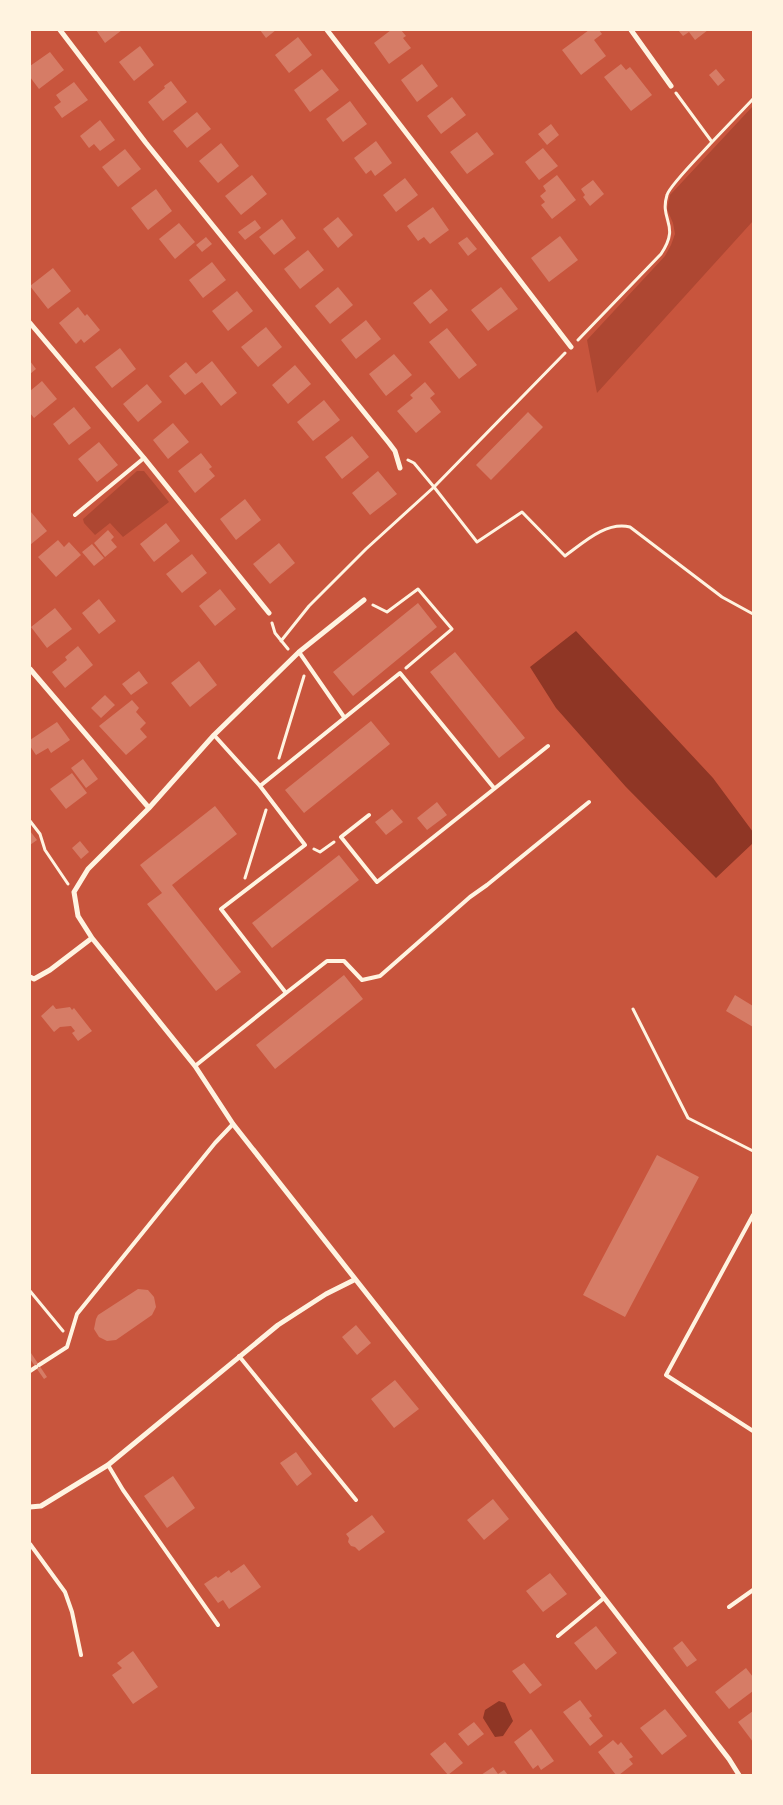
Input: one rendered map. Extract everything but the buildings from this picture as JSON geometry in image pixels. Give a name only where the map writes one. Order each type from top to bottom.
[{"type":"street","points":[[60,30],[146,143],[395,451],[400,468]]},
{"type":"street","points":[[327,30],[571,347]]},
{"type":"street","points":[[630,30],[671,86]]},
{"type":"street","points":[[30,323],[144,458],[269,613]]},
{"type":"street","points":[[364,600],[299,652],[214,735],[148,808],[88,869],[74,892],[78,916],[92,938],[195,1066],[233,1124],[354,1280],[479,1436],[729,1759],[739,1775]]},
{"type":"street","points":[[30,669],[148,808]]},
{"type":"street","points":[[32,979],[50,970],[92,938]]},
{"type":"street","points":[[30,1507],[41,1506],[108,1464],[278,1325],[326,1294],[354,1280]]},
{"type":"lane","points":[[75,515],[144,458]]},
{"type":"lane","points":[[299,652],[344,718]]},
{"type":"lane","points":[[260,786],[400,673],[494,788]]},
{"type":"lane","points":[[214,735],[260,786],[305,845],[221,909],[286,993]]},
{"type":"lane","points":[[369,814],[341,838],[377,882],[548,746]]},
{"type":"lane","points":[[195,1066],[327,960],[344,961],[362,980],[380,976],[470,897],[488,885],[589,802]]},
{"type":"lane","points":[[30,1371],[67,1347],[77,1314],[233,1124]]},
{"type":"lane","points":[[753,1215],[666,1375],[753,1431]]},
{"type":"lane","points":[[238,1356],[356,1500]]},
{"type":"lane","points":[[108,1464],[123,1490],[218,1625]]},
{"type":"lane","points":[[30,1544],[65,1592],[72,1612],[81,1655]]},
{"type":"lane","points":[[729,1607],[753,1590]]},
{"type":"lane","points":[[558,1636],[604,1598]]},
{"type":"path","points":[[671,86],[712,142]]},
{"type":"path","points":[[282,641],[309,606],[366,549],[434,487],[661,254],[669,242],[671,227],[664,209],[667,193],[753,99]]},
{"type":"path","points":[[395,451],[414,463],[477,542],[522,512],[565,556],[594,534],[620,524],[630,527],[722,596],[753,614]]},
{"type":"path","points":[[364,600],[387,612],[418,589],[452,630],[400,673]]},
{"type":"path","points":[[269,613],[275,633],[294,657]]},
{"type":"path","points":[[30,821],[40,834],[45,850],[74,892]]},
{"type":"path","points":[[305,845],[320,852],[341,838]]},
{"type":"path","points":[[633,1009],[688,1118],[753,1151]]},
{"type":"path","points":[[30,1291],[69,1339]]},
{"type":"shaded area","points":[[753,106],[753,221],[597,393],[587,340],[665,256],[675,234],[667,209],[670,195]]},
{"type":"shaded area","points":[[137,471],[144,471],[169,502],[123,537],[110,523],[95,535],[84,523],[83,519]]},
{"type":"shaded area","points":[[576,631],[713,778],[753,832],[753,843],[716,878],[626,787],[556,708],[530,667]]},
{"type":"shaded area","points":[[499,1701],[505,1703],[513,1721],[503,1736],[495,1737],[483,1718],[485,1710]]}]
